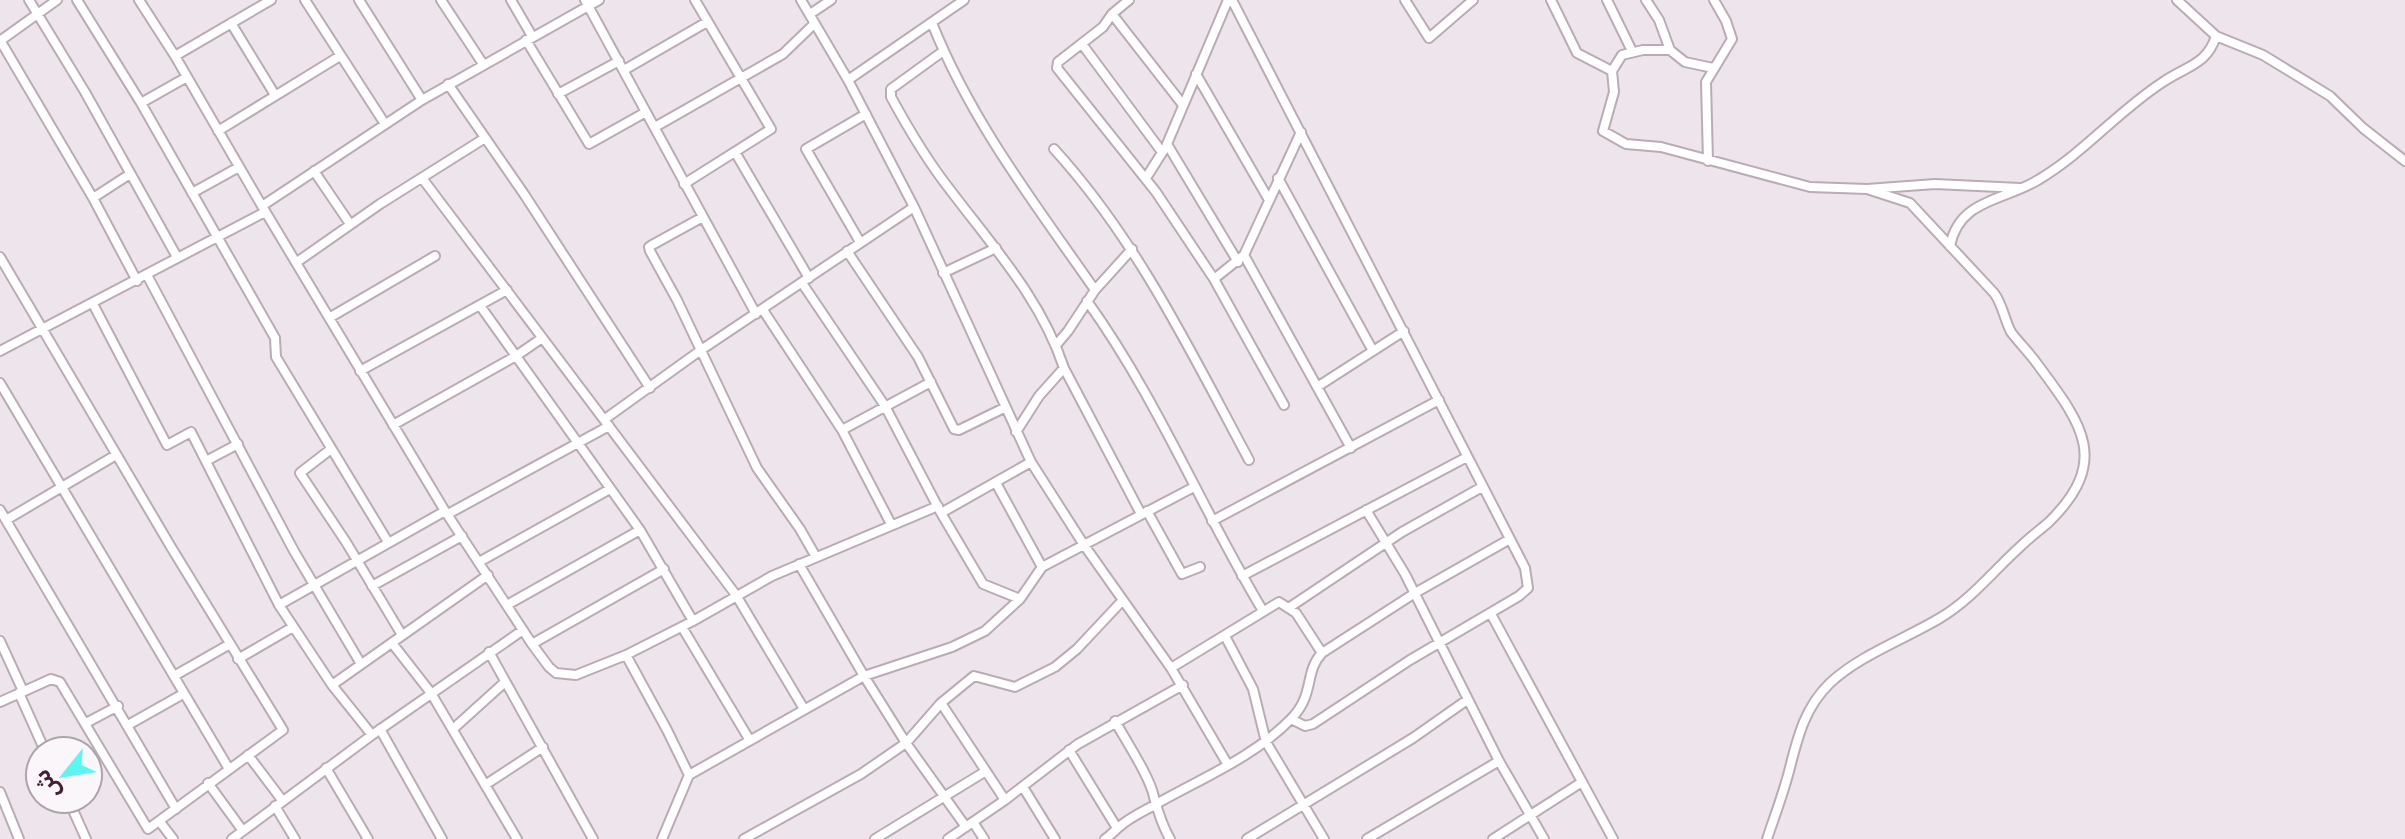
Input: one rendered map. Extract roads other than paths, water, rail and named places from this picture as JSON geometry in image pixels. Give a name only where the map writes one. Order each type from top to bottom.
[{"type":"street","points":[[29,0],[177,257]]},
{"type":"street","points":[[57,0],[0,41],[93,198],[137,281]]},
{"type":"street","points":[[77,0],[141,103],[275,338],[276,357],[388,542]]},
{"type":"street","points":[[139,0],[393,425],[549,667],[566,675],[576,675],[626,655],[799,564],[891,524],[940,510],[1031,462]]},
{"type":"street","points":[[175,56],[258,3],[271,0]]},
{"type":"street","points":[[305,0],[385,124]]},
{"type":"street","points":[[359,0],[422,100]]},
{"type":"street","points":[[441,0],[483,64]]},
{"type":"street","points":[[511,0],[558,94],[589,144],[646,112]]},
{"type":"street","points":[[0,351],[217,237],[264,209],[314,171],[422,100],[587,3],[599,0]]},
{"type":"street","points":[[684,184],[771,129],[695,0]]},
{"type":"street","points":[[801,0],[848,80],[914,207],[1031,462],[1122,601],[1183,685],[1228,765]]},
{"type":"street","points":[[810,14],[831,0]]},
{"type":"street","points":[[848,80],[964,0]]},
{"type":"street","points":[[1129,0],[1112,14],[1103,27],[1058,62],[1057,68],[1146,178],[1214,279],[1284,405]]},
{"type":"street","points":[[1146,178],[1165,148],[1230,0]]},
{"type":"street","points":[[1230,0],[1525,568],[1528,588],[1491,614],[1382,677],[1313,724],[1305,726],[1291,719]]},
{"type":"street","points":[[1405,0],[1429,38],[1473,0]]},
{"type":"street","points":[[1551,0],[1577,53],[1612,71]]},
{"type":"street","points":[[1607,0],[1632,51]]},
{"type":"street","points":[[1646,0],[1659,20],[1670,50],[1685,62],[1713,68]]},
{"type":"street","points":[[1708,161],[1706,87],[1713,68],[1732,39],[1714,0]]},
{"type":"street","points":[[2177,0],[2216,36],[2263,55],[2330,96],[2363,128],[2405,161]]},
{"type":"street","points":[[587,3],[701,218],[759,312],[842,430],[891,524]]},
{"type":"street","points":[[1112,14],[1183,105]]},
{"type":"street","points":[[558,94],[707,22]]},
{"type":"street","points":[[231,23],[275,95]]},
{"type":"street","points":[[932,23],[942,52],[967,101],[1008,166],[1095,290]]},
{"type":"street","points":[[655,127],[783,54],[814,24]]},
{"type":"street","points":[[1950,246],[1959,221],[1973,209],[2037,181],[2074,156],[2105,126],[2162,82],[2207,57],[2216,36]]},
{"type":"street","points":[[1082,44],[1165,148],[1241,258],[1351,448]]},
{"type":"street","points":[[1670,50],[1632,51],[1622,55],[1612,71],[1614,92],[1603,128],[1605,134],[1626,144],[1661,147],[1810,187],[1867,189],[1935,184],[2020,188]]},
{"type":"street","points":[[942,52],[891,89],[890,93],[910,132],[933,166],[1034,299],[1057,344],[1064,368],[1144,513],[1182,574],[1200,567]]},
{"type":"street","points":[[218,131],[340,56]]},
{"type":"street","points":[[1196,74],[1269,200]]},
{"type":"street","points":[[141,103],[187,77]]},
{"type":"street","points":[[448,84],[650,388]]},
{"type":"street","points":[[860,242],[806,149],[866,114]]},
{"type":"street","points":[[1214,279],[1241,258],[1301,132]]},
{"type":"street","points":[[297,262],[350,224],[485,138]]},
{"type":"street","points":[[1054,149],[1084,182],[1132,249],[1249,460]]},
{"type":"street","points":[[735,152],[806,280],[885,406],[983,584],[1020,599]]},
{"type":"street","points":[[192,193],[239,167]]},
{"type":"street","points":[[314,171],[350,224]]},
{"type":"street","points":[[93,198],[130,174]]},
{"type":"street","points":[[422,178],[736,595],[804,709]]},
{"type":"street","points":[[1278,178],[1373,351]]},
{"type":"street","points":[[1767,839],[1799,730],[1811,706],[1831,683],[1861,662],[1943,616],[1979,589],[2050,521],[2076,490],[2085,471],[2086,450],[2082,432],[2065,403],[2011,331],[1994,293],[1910,203],[1867,189]]},
{"type":"street","points":[[279,605],[388,542],[577,444],[701,350],[914,207]]},
{"type":"street","points":[[701,218],[649,247],[757,468],[816,557]]},
{"type":"street","points":[[943,273],[996,248]]},
{"type":"street","points":[[1057,344],[1095,290],[1132,249]]},
{"type":"street","points":[[847,251],[911,345],[956,430],[1004,408]]},
{"type":"street","points":[[329,318],[435,256]]},
{"type":"street","points":[[0,257],[283,730],[151,828],[146,827],[86,723],[56,680],[51,679],[0,702]]},
{"type":"street","points":[[147,275],[313,586],[361,664]]},
{"type":"street","points":[[360,371],[507,290]]},
{"type":"street","points":[[1087,301],[1135,374],[1263,611]]},
{"type":"street","points":[[93,304],[167,445],[191,432],[279,605],[332,685],[376,732],[442,839]]},
{"type":"street","points":[[481,307],[640,530],[693,621]]},
{"type":"street","points":[[1317,387],[1404,331]]},
{"type":"street","points":[[393,425],[516,356],[542,338]]},
{"type":"street","points":[[1016,432],[1039,396],[1064,368]]},
{"type":"street","points":[[842,430],[931,382]]},
{"type":"street","points":[[0,383],[229,769]]},
{"type":"street","points":[[1212,521],[1439,400]]},
{"type":"street","points":[[206,461],[238,444]]},
{"type":"street","points":[[331,449],[299,471],[402,635]]},
{"type":"street","points":[[6,520],[116,455]]},
{"type":"street","points":[[1242,576],[1467,457]]},
{"type":"street","points":[[996,483],[1042,567]]},
{"type":"street","points":[[662,839],[689,775],[864,676],[952,647],[985,631],[1020,599],[1042,567],[1194,487]]},
{"type":"street","points":[[1290,607],[1385,543],[1482,487]]},
{"type":"street","points":[[479,562],[610,489]]},
{"type":"street","points":[[0,510],[176,809]]},
{"type":"street","points":[[1366,510],[1415,593],[1442,643],[1467,700],[1544,839]]},
{"type":"street","points":[[507,605],[640,530]]},
{"type":"street","points":[[372,586],[462,536]]},
{"type":"street","points":[[1069,750],[1112,835],[1154,805],[1266,742],[1291,719],[1307,698],[1312,666],[1322,653],[1415,593],[1510,539]]},
{"type":"street","points":[[799,564],[906,743],[946,797],[984,839]]},
{"type":"street","points":[[532,644],[664,569]]},
{"type":"street","points":[[332,685],[488,575]]},
{"type":"street","points":[[744,839],[861,774],[906,743],[941,703],[974,676],[1015,687],[1055,667],[1077,649],[1122,601]]},
{"type":"street","points":[[1171,668],[1279,602],[1290,607],[1322,653]]},
{"type":"street","points":[[1491,614],[1613,839]]},
{"type":"street","points":[[238,659],[293,627]]},
{"type":"street","points":[[682,627],[749,739]]},
{"type":"street","points":[[232,839],[376,732],[523,630]]},
{"type":"street","points":[[1225,636],[1253,689],[1266,742],[1324,839]]},
{"type":"street","points":[[0,641],[38,735]]},
{"type":"street","points":[[392,643],[431,693],[517,839]]},
{"type":"street","points":[[174,676],[230,644]]},
{"type":"street","points":[[489,652],[593,839]]},
{"type":"street","points":[[626,655],[689,775]]},
{"type":"street","points":[[453,729],[505,682]]},
{"type":"street","points":[[948,839],[1023,787],[1069,750],[1115,721],[1183,685]]},
{"type":"street","points":[[128,725],[183,694]]},
{"type":"street","points":[[1247,839],[1303,807],[1467,700]]},
{"type":"street","points":[[941,703],[1005,800]]},
{"type":"street","points":[[86,723],[118,706]]},
{"type":"street","points":[[1115,721],[1154,797],[1154,805],[1170,839]]},
{"type":"street","points":[[485,785],[543,747]]},
{"type":"street","points":[[248,755],[279,803],[295,839]]},
{"type":"street","points":[[1367,839],[1499,761]]},
{"type":"street","points":[[326,768],[368,839]]},
{"type":"street","points":[[875,839],[986,771]]},
{"type":"street","points":[[1493,839],[1582,782]]},
{"type":"street","points":[[208,783],[243,831]]},
{"type":"street","points":[[1023,787],[1055,839]]},
{"type":"street","points":[[0,792],[19,839]]},
{"type":"street","points":[[75,815],[86,839]]},
{"type":"street","points":[[160,822],[173,839]]}]
